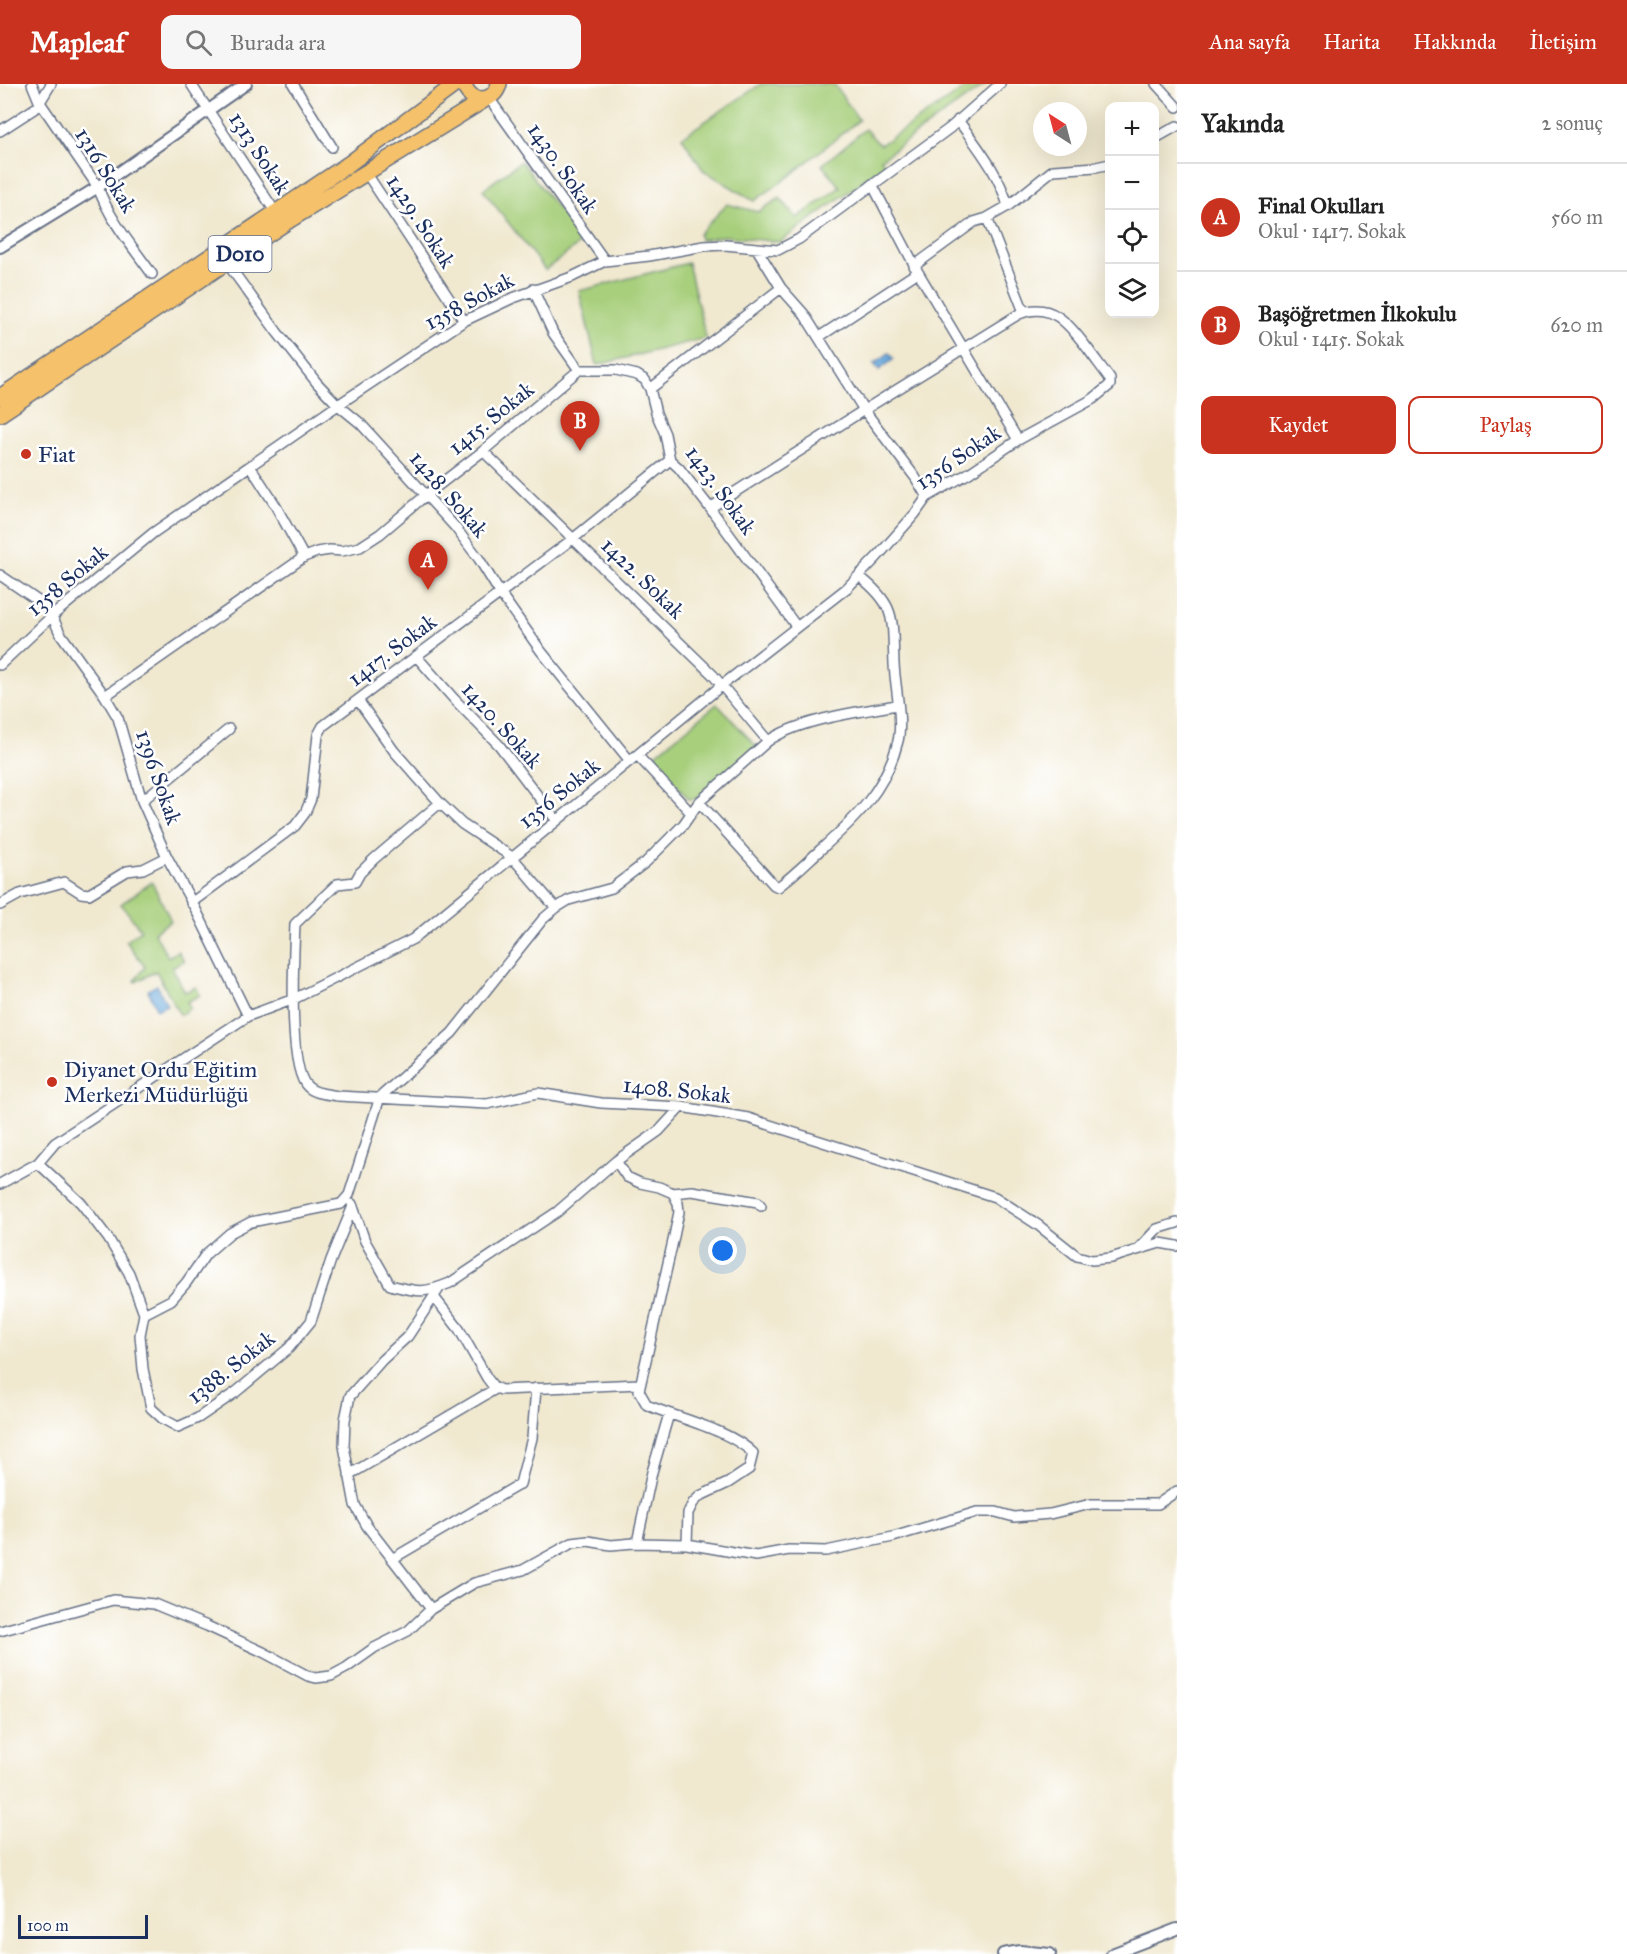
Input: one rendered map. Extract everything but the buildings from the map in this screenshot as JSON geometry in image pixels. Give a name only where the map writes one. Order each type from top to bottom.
[{"type":"highway","name":"D010","points":[[0,397],[350,163],[456,84]]},
{"type":"highway","points":[[464,84],[469,95],[478,100],[492,94]]},
{"type":"highway","name":"D010","points":[[0,414],[365,171],[508,84]]},
{"type":"street","name":"1316 Sokak","points":[[32,84],[39,101],[98,187],[103,203],[112,218],[152,274]]},
{"type":"street","points":[[0,131],[37,107],[51,84]]},
{"type":"street","name":"1313 Sokak","points":[[191,84],[276,213]]},
{"type":"street","points":[[0,247],[98,187],[246,84]]},
{"type":"street","points":[[293,84],[332,147]]},
{"type":"street","name":"1358 Sokak","points":[[0,666],[52,616],[153,533],[464,321],[533,289],[572,277],[605,261],[704,246],[725,245],[778,250],[788,246],[958,120],[1000,84]]},
{"type":"street","points":[[1156,84],[1177,107]]},
{"type":"street","name":"1430. Sokak","points":[[492,94],[605,261]]},
{"type":"street","points":[[958,120],[992,167],[1003,186],[1008,206]]},
{"type":"street","points":[[1159,137],[1177,126]]},
{"type":"street","points":[[819,337],[916,269],[974,222],[987,218],[1008,206],[1053,170],[1105,165]]},
{"type":"street","name":"1429. Sokak","points":[[365,171],[464,321]]},
{"type":"street","points":[[872,184],[916,269],[1018,440]]},
{"type":"street","points":[[710,508],[1024,312],[987,218]]},
{"type":"street","points":[[757,249],[781,288],[804,314],[864,410],[915,477],[927,497]]},
{"type":"street","name":"1428. Sokak","points":[[227,262],[317,383],[338,405],[360,423],[426,495],[479,559],[541,651],[634,758],[691,813]]},
{"type":"street","points":[[533,289],[553,333],[579,370],[616,370],[637,375],[645,380],[650,389],[781,288]]},
{"type":"street","name":"1356 Sokak","points":[[0,1184],[39,1163],[56,1143],[248,1016],[294,999],[412,939],[721,686],[847,588],[915,514],[927,497],[969,473],[1018,440],[1093,399],[1110,385],[1110,379],[1066,321],[1044,311],[1024,312]]},
{"type":"street","name":"1415. Sokak","points":[[304,557],[317,552],[342,551],[360,547],[380,534],[579,370]]},
{"type":"street","name":"1423. Sokak","points":[[650,389],[665,434],[670,460],[710,508],[796,626]]},
{"type":"street","name":"1422. Sokak","points":[[483,451],[714,675],[768,741]]},
{"type":"street","name":"1417. Sokak","points":[[191,903],[295,826],[305,813],[312,800],[318,735],[323,726],[574,538],[670,460]]},
{"type":"street","points":[[105,696],[304,557],[250,465]]},
{"type":"street","name":"1396 Sokak","points":[[0,575],[44,605],[60,633],[118,718],[142,801],[167,858],[248,1016]]},
{"type":"street","points":[[699,802],[778,887],[846,827],[866,806],[886,773],[898,740],[897,705],[891,614],[884,598],[859,576]]},
{"type":"street","name":"1420. Sokak","points":[[417,657],[499,745],[557,820]]},
{"type":"street","points":[[358,700],[394,750],[440,803],[462,824],[512,857],[556,908]]},
{"type":"street","points":[[144,1314],[171,1300],[206,1254],[230,1233],[251,1222],[341,1204],[349,1195],[380,1097],[452,1033],[543,919],[556,908],[569,900],[612,888],[646,862],[683,825],[699,802],[780,733],[854,713],[897,705]]},
{"type":"street","points":[[142,801],[229,729]]},
{"type":"street","name":"1408. Sokak","points":[[440,803],[374,859],[360,873],[355,882],[337,884],[295,924],[296,1052],[306,1086],[314,1091],[338,1096],[487,1104],[538,1093],[601,1102],[681,1107],[748,1118],[995,1197],[1038,1225],[1077,1256],[1092,1260],[1111,1258],[1160,1243],[1177,1246]]},
{"type":"street","points":[[0,905],[20,894],[64,882],[81,893],[89,894],[127,871],[143,869],[167,858]]},
{"type":"street","points":[[349,1195],[365,1241],[390,1286],[420,1292],[430,1291],[450,1282],[557,1212],[616,1161],[660,1131],[681,1107]]},
{"type":"street","points":[[616,1161],[627,1177],[639,1183],[673,1193],[692,1191],[758,1202],[761,1206]]},
{"type":"street","name":"1388. Sokak","points":[[39,1163],[81,1203],[108,1238],[129,1273],[144,1314],[140,1335],[143,1369],[151,1408],[163,1419],[178,1426],[198,1419],[236,1392],[288,1348],[311,1322],[331,1260],[353,1206]]},
{"type":"street","points":[[673,1193],[679,1212],[639,1391],[647,1405],[716,1431],[747,1447],[753,1453],[749,1469],[728,1483],[700,1496],[693,1503],[688,1513],[687,1544]]},
{"type":"street","points":[[1138,1250],[1157,1229],[1177,1223]]},
{"type":"street","points":[[432,1609],[367,1526],[355,1505],[344,1446],[345,1420],[350,1396],[382,1360],[408,1336],[440,1287]]},
{"type":"street","points":[[434,1297],[459,1329],[487,1378],[501,1390],[640,1384]]},
{"type":"street","points":[[349,1475],[497,1388]]},
{"type":"street","points":[[392,1559],[520,1484],[532,1438],[536,1388]]},
{"type":"street","points":[[638,1543],[652,1472],[669,1414]]},
{"type":"street","points":[[0,1631],[113,1600],[154,1604],[263,1652],[298,1672],[316,1678],[331,1676],[374,1648],[408,1631],[432,1609],[474,1583],[523,1570],[572,1543],[588,1541],[611,1545],[687,1544],[756,1556],[789,1550],[826,1551],[893,1537],[977,1512],[996,1512],[1014,1517],[1050,1514],[1091,1504],[1158,1504],[1177,1491]]},
{"type":"street","points":[[1112,1954],[1177,1929]]},
{"type":"street","points":[[1003,1954],[1020,1951],[1050,1954]]},
{"type":"green space","points":[[761,84],[834,84],[859,120],[787,178],[754,201],[703,170],[682,137]]},
{"type":"green space","points":[[971,84],[986,84],[881,159],[885,165],[780,242],[724,236],[700,240],[699,234],[727,204],[758,212],[780,198],[797,218],[840,187],[822,165],[865,129],[880,145]]},
{"type":"green space","points":[[521,161],[583,241],[545,270],[483,190]]},
{"type":"green space","points":[[688,263],[706,338],[597,365],[579,291]]},
{"type":"green space","points":[[717,704],[757,747],[696,799],[689,799],[655,761],[656,754]]},
{"type":"green space","points":[[152,882],[171,921],[154,932],[168,957],[178,951],[184,961],[172,967],[185,992],[196,987],[200,995],[187,1002],[190,1008],[180,1015],[156,971],[136,982],[135,980],[145,967],[126,941],[141,930],[121,904]]},
{"type":"water","points":[[889,353],[894,359],[879,370],[874,364]]},
{"type":"water","points":[[157,985],[167,1005],[157,1010],[148,990]]},
{"type":"place","name":"Başöğretmen İlkokulu","points":[[580,451]]},
{"type":"place","name":"Fiat","points":[[26,454]]},
{"type":"place","name":"Final Okulları","points":[[428,590]]},
{"type":"place","name":"Diyanet Ordu Eğitim Merkezi Müdürlüğü","points":[[52,1082]]}]
